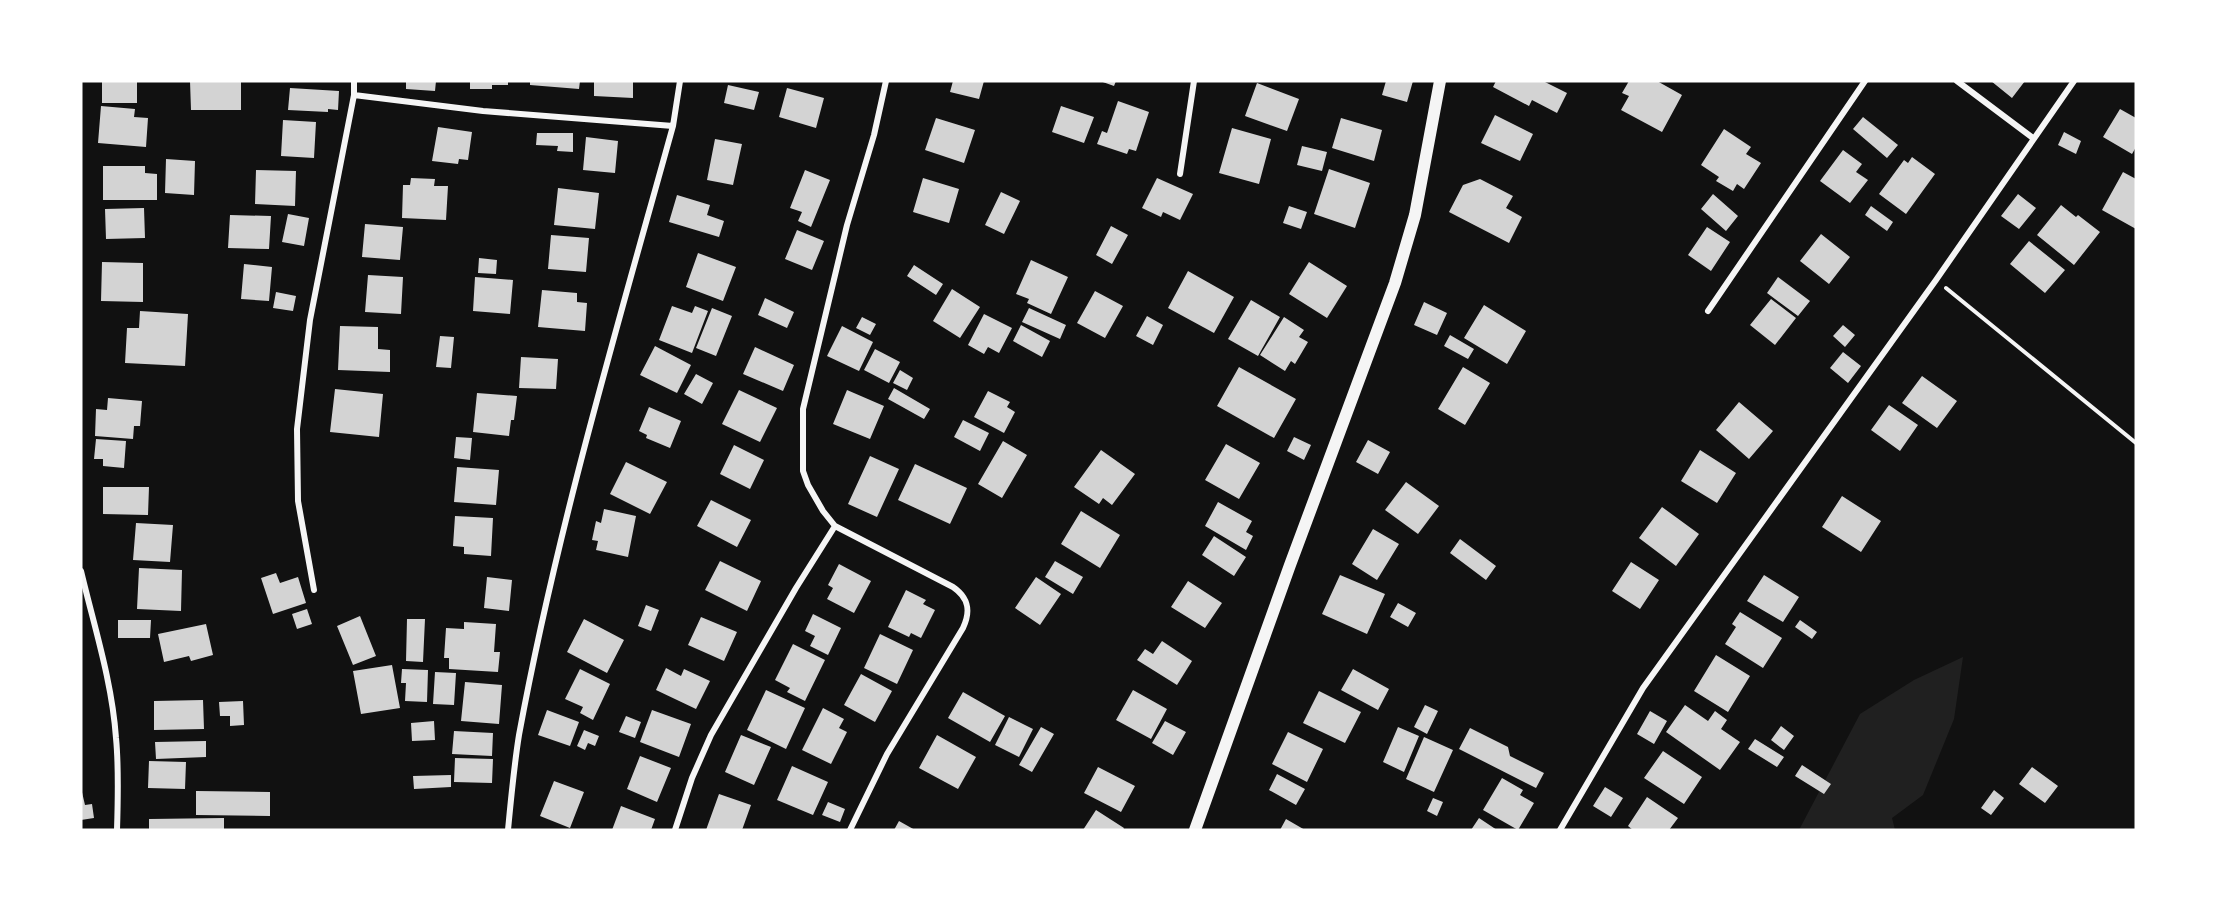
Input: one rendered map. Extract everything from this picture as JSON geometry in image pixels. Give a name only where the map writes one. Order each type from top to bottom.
[{"type":"main road","points":[[1195,830],[1395,283],[1415,215],[1440,81]]},
{"type":"street","points":[[314,590],[298,501],[297,429],[310,320],[354,95],[354,81]]},
{"type":"street","points":[[507,830],[519,737],[557,557],[585,439],[673,126],[680,81]]},
{"type":"street","points":[[850,830],[887,754],[968,617],[964,597],[953,587],[835,526],[808,485],[804,471],[803,409],[847,225],[874,135],[886,81]]},
{"type":"street","points":[[1180,174],[1194,81]]},
{"type":"street","points":[[1708,311],[1865,81]]},
{"type":"street","points":[[1957,81],[2033,138]]},
{"type":"street","points":[[1560,830],[1643,688],[1936,280],[2074,81]]},
{"type":"street","points":[[354,95],[483,111],[673,126]]},
{"type":"street","points":[[675,830],[692,778],[711,735],[835,526]]},
{"type":"street","points":[[81,571],[109,686],[116,736],[119,784],[117,830]]},
{"type":"path","points":[[1936,280],[2136,443]]},
{"type":"shaded area","points":[[1963,657],[1954,719],[1923,795],[1892,818],[1895,830],[1799,830],[1860,714],[1914,680]]},
{"type":"building","points":[[102,81],[137,81],[137,103],[102,103]]},
{"type":"building","points":[[190,81],[241,81],[241,110],[191,110]]},
{"type":"building","points":[[406,81],[436,81],[435,91],[406,89]]},
{"type":"building","points":[[470,81],[508,81],[508,85],[492,85],[492,89],[470,89]]},
{"type":"building","points":[[530,81],[580,81],[579,89],[530,85]]},
{"type":"building","points":[[594,81],[633,81],[633,98],[594,96]]},
{"type":"building","points":[[953,81],[984,81],[979,99],[950,92]]},
{"type":"building","points":[[1100,81],[1116,81],[1114,86]]},
{"type":"building","points":[[1386,81],[1413,81],[1407,102],[1382,95]]},
{"type":"building","points":[[1496,81],[1543,81],[1567,93],[1557,113],[1532,100],[1529,106],[1493,87]]},
{"type":"building","points":[[1629,81],[1657,81],[1682,95],[1662,132],[1621,110],[1629,96],[1622,93]]},
{"type":"building","points":[[1991,81],[2025,81],[2012,98]]},
{"type":"building","points":[[1257,83],[1299,99],[1287,131],[1245,116]]},
{"type":"building","points":[[728,85],[759,92],[754,110],[724,103]]},
{"type":"building","points":[[290,88],[339,91],[338,110],[328,109],[328,112],[288,110]]},
{"type":"building","points":[[787,88],[824,98],[816,128],[779,117]]},
{"type":"building","points":[[1118,101],[1149,112],[1136,151],[1129,149],[1127,154],[1097,144],[1102,131],[1107,133]]},
{"type":"building","points":[[101,106],[135,109],[134,117],[148,118],[146,147],[98,143]]},
{"type":"building","points":[[1061,106],[1094,117],[1084,143],[1052,132]]},
{"type":"building","points":[[2120,109],[2136,118],[2136,147],[2132,154],[2103,137]]},
{"type":"building","points":[[1495,115],[1533,134],[1520,161],[1481,143]]},
{"type":"building","points":[[1863,117],[1898,145],[1887,158],[1853,129]]},
{"type":"building","points":[[936,118],[975,130],[964,163],[925,150]]},
{"type":"building","points":[[1341,118],[1382,130],[1374,161],[1332,148]]},
{"type":"building","points":[[283,120],[316,122],[314,158],[281,156]]},
{"type":"building","points":[[438,127],[472,132],[468,160],[459,159],[458,164],[432,161]]},
{"type":"building","points":[[1232,128],[1271,139],[1259,184],[1219,173]]},
{"type":"building","points":[[1724,129],[1751,147],[1746,154],[1761,163],[1744,189],[1737,184],[1733,191],[1716,181],[1719,177],[1701,165]]},
{"type":"building","points":[[2064,132],[2081,141],[2076,154],[2058,145]]},
{"type":"building","points":[[537,133],[573,133],[573,152],[557,151],[558,146],[536,145]]},
{"type":"building","points":[[586,137],[618,141],[615,173],[583,170]]},
{"type":"building","points":[[715,139],[742,144],[733,185],[707,180]]},
{"type":"building","points":[[1302,146],[1327,152],[1322,171],[1297,165]]},
{"type":"building","points":[[1843,150],[1862,164],[1856,172],[1868,180],[1850,203],[1820,181]]},
{"type":"building","points":[[1912,157],[1935,174],[1906,214],[1879,194],[1904,160],[1908,163]]},
{"type":"building","points":[[166,159],[195,161],[194,195],[165,193]]},
{"type":"building","points":[[103,166],[145,166],[145,173],[157,174],[157,200],[103,200]]},
{"type":"building","points":[[1329,169],[1370,183],[1355,228],[1314,214]]},
{"type":"building","points":[[256,170],[296,171],[295,206],[255,204]]},
{"type":"building","points":[[805,170],[830,180],[811,227],[798,221],[802,212],[790,208]]},
{"type":"building","points":[[2123,172],[2136,179],[2136,229],[2102,210]]},
{"type":"building","points":[[411,178],[435,179],[434,186],[448,186],[446,220],[402,218],[403,185],[410,185]]},
{"type":"building","points":[[923,178],[959,189],[949,223],[913,212]]},
{"type":"building","points":[[1157,178],[1193,194],[1180,220],[1163,212],[1161,217],[1142,208]]},
{"type":"building","points":[[1480,179],[1513,196],[1506,208],[1522,217],[1509,243],[1449,212],[1463,185]]},
{"type":"building","points":[[558,188],[599,193],[595,229],[554,225]]},
{"type":"building","points":[[1001,192],[1020,201],[1004,234],[985,225]]},
{"type":"building","points":[[1713,194],[1738,216],[1726,231],[1701,209]]},
{"type":"building","points":[[2018,194],[2036,208],[2019,229],[2001,216]]},
{"type":"building","points":[[677,195],[710,205],[707,215],[724,221],[719,237],[669,222]]},
{"type":"building","points":[[2061,205],[2100,232],[2074,265],[2037,235]]},
{"type":"building","points":[[1289,206],[1307,212],[1301,229],[1283,223]]},
{"type":"building","points":[[1871,206],[1893,222],[1887,231],[1865,215]]},
{"type":"building","points":[[144,208],[145,238],[106,239],[105,209]]},
{"type":"building","points":[[288,214],[309,218],[304,246],[282,242]]},
{"type":"building","points":[[230,215],[271,216],[269,249],[228,248]]},
{"type":"building","points":[[365,224],[403,227],[400,260],[362,257]]},
{"type":"building","points":[[1111,226],[1128,235],[1112,264],[1096,255]]},
{"type":"building","points":[[1707,227],[1730,242],[1711,271],[1688,255]]},
{"type":"building","points":[[797,230],[824,241],[812,270],[785,259]]},
{"type":"building","points":[[1821,234],[1850,257],[1829,284],[1800,261]]},
{"type":"building","points":[[551,235],[589,238],[586,272],[548,269]]},
{"type":"building","points":[[2029,241],[2065,270],[2045,293],[2010,264]]},
{"type":"building","points":[[698,253],[736,267],[723,301],[686,287]]},
{"type":"building","points":[[479,258],[497,260],[496,274],[478,273]]},
{"type":"building","points":[[1031,260],[1068,277],[1051,314],[1027,303],[1029,299],[1016,294]]},
{"type":"building","points":[[102,262],[143,263],[143,302],[101,301]]},
{"type":"building","points":[[1309,262],[1347,286],[1327,318],[1289,294]]},
{"type":"building","points":[[244,264],[272,267],[269,301],[241,299]]},
{"type":"building","points":[[914,265],[943,284],[936,295],[907,276]]},
{"type":"building","points":[[1188,271],[1234,297],[1214,333],[1168,308]]},
{"type":"building","points":[[368,275],[403,277],[401,314],[365,312]]},
{"type":"building","points":[[475,277],[513,280],[510,314],[473,311]]},
{"type":"building","points":[[1778,277],[1810,301],[1798,316],[1767,293]]},
{"type":"building","points":[[952,289],[980,307],[960,338],[933,321]]},
{"type":"building","points":[[542,290],[577,293],[577,302],[587,303],[585,331],[538,327]]},
{"type":"building","points":[[1095,291],[1123,306],[1105,338],[1077,323]]},
{"type":"building","points":[[276,292],[296,296],[293,311],[273,308]]},
{"type":"building","points":[[765,298],[794,312],[787,328],[758,315]]},
{"type":"building","points":[[1771,299],[1796,318],[1775,345],[1750,325]]},
{"type":"building","points":[[1251,300],[1280,317],[1258,356],[1228,339]]},
{"type":"building","points":[[1424,302],[1447,313],[1437,335],[1414,325]]},
{"type":"building","points":[[1484,305],[1526,331],[1507,364],[1464,338]]},
{"type":"building","points":[[672,306],[692,313],[695,306],[708,311],[692,353],[659,340]]},
{"type":"building","points":[[712,308],[732,316],[716,356],[696,348]]},
{"type":"building","points":[[1029,308],[1066,325],[1060,339],[1022,322]]},
{"type":"building","points":[[140,311],[188,314],[185,366],[125,363],[127,328],[139,328]]},
{"type":"building","points":[[984,314],[1012,328],[999,353],[988,347],[984,354],[968,345]]},
{"type":"building","points":[[1147,316],[1163,325],[1153,345],[1136,336]]},
{"type":"building","points":[[862,317],[876,324],[870,335],[856,328]]},
{"type":"building","points":[[1284,317],[1304,330],[1299,337],[1308,342],[1295,364],[1291,361],[1285,371],[1260,355]]},
{"type":"building","points":[[1021,325],[1050,341],[1042,357],[1013,341]]},
{"type":"building","points":[[1843,325],[1855,335],[1845,347],[1833,336]]},
{"type":"building","points":[[340,326],[378,327],[378,349],[390,350],[390,372],[338,370]]},
{"type":"building","points":[[842,326],[873,342],[859,371],[827,356]]},
{"type":"building","points":[[1450,335],[1474,349],[1468,359],[1444,346]]},
{"type":"building","points":[[440,336],[454,337],[451,368],[436,367]]},
{"type":"building","points":[[655,346],[691,365],[677,393],[640,375]]},
{"type":"building","points":[[755,347],[794,365],[783,391],[743,374]]},
{"type":"building","points":[[875,349],[900,362],[889,383],[864,370]]},
{"type":"building","points":[[1843,352],[1861,366],[1848,383],[1830,368]]},
{"type":"building","points":[[521,357],[558,359],[556,389],[519,388]]},
{"type":"building","points":[[1239,367],[1296,399],[1274,438],[1217,406]]},
{"type":"building","points":[[1463,367],[1490,383],[1465,425],[1438,409]]},
{"type":"building","points":[[900,370],[913,378],[907,390],[893,383]]},
{"type":"building","points":[[696,374],[713,383],[702,404],[684,394]]},
{"type":"building","points":[[1922,376],[1957,401],[1937,428],[1902,403]]},
{"type":"building","points":[[894,388],[930,409],[924,419],[888,399]]},
{"type":"building","points":[[335,389],[383,394],[379,437],[330,432]]},
{"type":"building","points":[[739,390],[777,408],[760,442],[722,424]]},
{"type":"building","points":[[847,390],[884,406],[870,439],[833,424]]},
{"type":"building","points":[[988,391],[1010,402],[1007,407],[1015,412],[1004,433],[974,417]]},
{"type":"building","points":[[477,393],[517,396],[509,436],[473,432]]},
{"type":"building","points":[[108,398],[142,401],[140,426],[134,426],[133,439],[95,436],[96,409],[107,410]]},
{"type":"building","points":[[1739,402],[1773,431],[1749,459],[1716,430]]},
{"type":"building","points":[[1889,405],[1918,425],[1900,451],[1871,430]]},
{"type":"building","points":[[649,407],[681,421],[670,448],[646,438],[647,435],[639,431]]},
{"type":"building","points":[[963,420],[989,433],[980,451],[954,437]]},
{"type":"building","points":[[456,437],[472,438],[470,460],[454,458]]},
{"type":"building","points":[[1294,437],[1311,445],[1304,460],[1287,451]]},
{"type":"building","points":[[96,439],[126,441],[124,468],[103,466],[103,459],[94,459]]},
{"type":"building","points":[[1368,440],[1390,452],[1378,474],[1356,462]]},
{"type":"building","points":[[1003,441],[1027,455],[1002,498],[978,484]]},
{"type":"building","points":[[1226,444],[1260,463],[1239,499],[1205,480]]},
{"type":"building","points":[[734,445],[764,460],[750,489],[720,474]]},
{"type":"building","points":[[1101,450],[1135,474],[1112,505],[1103,498],[1099,504],[1074,487]]},
{"type":"building","points":[[1700,450],[1736,473],[1717,503],[1681,481]]},
{"type":"building","points":[[870,456],[899,469],[877,517],[848,504]]},
{"type":"building","points":[[626,462],[667,482],[650,514],[610,494]]},
{"type":"building","points":[[915,464],[967,488],[950,524],[898,500]]},
{"type":"building","points":[[457,467],[499,470],[496,505],[454,502]]},
{"type":"building","points":[[1406,482],[1439,506],[1418,534],[1385,510]]},
{"type":"building","points":[[103,487],[149,487],[148,515],[103,514]]},
{"type":"building","points":[[1842,496],[1881,521],[1861,552],[1822,527]]},
{"type":"building","points":[[711,500],[751,520],[737,547],[697,526]]},
{"type":"building","points":[[1218,502],[1252,521],[1246,532],[1253,536],[1246,550],[1205,526]]},
{"type":"building","points":[[1662,507],[1699,534],[1676,566],[1639,538]]},
{"type":"building","points":[[604,509],[636,516],[628,557],[596,550],[598,541],[592,540],[596,521],[601,523]]},
{"type":"building","points":[[1081,511],[1120,535],[1100,568],[1061,544]]},
{"type":"building","points":[[455,516],[493,518],[491,556],[464,554],[464,547],[453,546]]},
{"type":"building","points":[[136,523],[173,525],[170,562],[133,560]]},
{"type":"building","points":[[1373,529],[1399,544],[1377,580],[1352,564]]},
{"type":"building","points":[[1214,536],[1246,557],[1234,576],[1202,555]]},
{"type":"building","points":[[1460,539],[1496,566],[1486,580],[1450,553]]},
{"type":"building","points":[[720,561],[761,581],[747,611],[705,590]]},
{"type":"building","points":[[1055,561],[1083,577],[1073,594],[1045,577]]},
{"type":"building","points":[[1631,562],[1659,580],[1640,609],[1612,591]]},
{"type":"building","points":[[839,564],[871,581],[854,613],[827,599],[833,588],[828,585]]},
{"type":"building","points":[[139,568],[182,570],[181,611],[137,609]]},
{"type":"building","points":[[276,573],[280,583],[298,577],[306,603],[273,614],[261,578]]},
{"type":"building","points":[[1340,575],[1385,594],[1367,634],[1322,614]]},
{"type":"building","points":[[1764,575],[1799,597],[1783,622],[1747,601]]},
{"type":"building","points":[[487,577],[512,580],[509,611],[484,608]]},
{"type":"building","points":[[1036,577],[1061,594],[1040,625],[1015,608]]},
{"type":"building","points":[[1188,581],[1222,603],[1205,628],[1171,607]]},
{"type":"building","points":[[906,590],[926,600],[923,604],[935,610],[921,638],[911,633],[909,637],[888,627]]},
{"type":"building","points":[[1398,603],[1416,613],[1408,627],[1390,617]]},
{"type":"building","points":[[646,605],[659,610],[651,631],[638,626]]},
{"type":"building","points":[[307,609],[312,624],[297,629],[292,614]]},
{"type":"building","points":[[1740,612],[1782,638],[1763,668],[1725,644],[1736,627],[1732,624]]},
{"type":"building","points":[[813,614],[841,628],[828,655],[810,646],[815,636],[805,631]]},
{"type":"building","points":[[360,616],[376,656],[353,665],[337,626]]},
{"type":"building","points":[[701,617],[737,632],[724,661],[688,645]]},
{"type":"building","points":[[407,619],[425,619],[423,662],[406,661]]},
{"type":"building","points":[[584,619],[624,640],[607,673],[567,652]]},
{"type":"building","points":[[118,620],[151,620],[150,638],[118,638]]},
{"type":"building","points":[[1800,620],[1817,632],[1812,639],[1795,627]]},
{"type":"building","points":[[464,622],[496,624],[494,652],[500,652],[498,672],[449,669],[449,658],[444,658],[446,628],[464,629]]},
{"type":"building","points":[[206,624],[213,655],[191,661],[189,656],[164,662],[158,634]]},
{"type":"building","points":[[880,634],[913,650],[897,684],[864,668]]},
{"type":"building","points":[[1162,641],[1192,661],[1177,685],[1137,660],[1145,649],[1153,654]]},
{"type":"building","points":[[793,644],[825,660],[805,701],[787,692],[790,688],[775,680]]},
{"type":"building","points":[[1716,655],[1750,676],[1728,712],[1694,691]]},
{"type":"building","points":[[392,665],[400,708],[361,714],[353,671]]},
{"type":"building","points":[[666,668],[681,676],[684,669],[710,681],[696,709],[656,690]]},
{"type":"building","points":[[402,669],[428,670],[427,702],[405,701],[406,683],[401,683]]},
{"type":"building","points":[[580,669],[610,684],[593,720],[580,713],[583,707],[565,699]]},
{"type":"building","points":[[1353,669],[1389,689],[1378,710],[1341,690]]},
{"type":"building","points":[[435,672],[456,673],[454,705],[433,704]]},
{"type":"building","points":[[861,674],[892,691],[875,722],[844,705]]},
{"type":"building","points":[[465,682],[502,685],[499,724],[461,721]]},
{"type":"building","points":[[766,690],[805,708],[786,749],[747,730]]},
{"type":"building","points":[[1133,690],[1167,709],[1151,739],[1116,720]]},
{"type":"building","points":[[1319,691],[1361,712],[1345,743],[1303,723]]},
{"type":"building","points":[[963,692],[1005,716],[990,742],[948,718]]},
{"type":"building","points":[[203,700],[204,729],[154,730],[154,701]]},
{"type":"building","points":[[243,701],[244,725],[230,726],[230,716],[220,716],[219,702]]},
{"type":"building","points":[[1425,705],[1438,711],[1427,734],[1414,727]]},
{"type":"building","points":[[1685,705],[1708,721],[1715,711],[1727,720],[1721,729],[1740,742],[1720,770],[1666,732]]},
{"type":"building","points":[[823,708],[844,719],[839,728],[847,732],[831,764],[802,750]]},
{"type":"building","points":[[547,710],[579,722],[570,746],[538,735]]},
{"type":"building","points":[[652,710],[691,724],[679,757],[640,742]]},
{"type":"building","points":[[1650,711],[1667,721],[1654,744],[1637,734]]},
{"type":"building","points":[[626,716],[641,722],[635,738],[619,732]]},
{"type":"building","points":[[1009,717],[1033,729],[1019,757],[995,745]]},
{"type":"building","points":[[434,721],[435,740],[412,741],[411,723]]},
{"type":"building","points":[[1165,721],[1186,732],[1173,755],[1152,743]]},
{"type":"building","points":[[1781,726],[1794,736],[1784,750],[1771,740]]},
{"type":"building","points":[[1041,727],[1054,734],[1032,772],[1019,765]]},
{"type":"building","points":[[1398,727],[1419,736],[1404,772],[1383,762]]},
{"type":"building","points":[[1470,728],[1508,747],[1510,756],[1544,773],[1536,788],[1459,749]]},
{"type":"building","points":[[584,730],[599,736],[595,746],[588,743],[585,750],[577,746]]},
{"type":"building","points":[[454,731],[493,733],[492,756],[452,754]]},
{"type":"building","points":[[1288,732],[1323,749],[1307,782],[1272,764]]},
{"type":"building","points":[[741,735],[771,747],[754,785],[725,772]]},
{"type":"building","points":[[937,735],[976,757],[958,789],[919,768]]},
{"type":"building","points":[[1424,737],[1453,750],[1434,792],[1406,779]]},
{"type":"building","points":[[1755,739],[1784,757],[1777,767],[1748,749]]},
{"type":"building","points":[[206,741],[206,757],[156,759],[155,742]]},
{"type":"building","points":[[1663,751],[1702,777],[1684,804],[1644,778]]},
{"type":"building","points":[[640,756],[671,768],[657,802],[627,789]]},
{"type":"building","points":[[455,758],[493,759],[492,783],[454,782]]},
{"type":"building","points":[[149,761],[186,762],[185,789],[148,788]]},
{"type":"building","points":[[1802,765],[1831,784],[1824,794],[1795,776]]},
{"type":"building","points":[[792,766],[828,782],[813,815],[777,800]]},
{"type":"building","points":[[1098,767],[1135,786],[1121,812],[1084,793]]},
{"type":"building","points":[[2032,767],[2058,786],[2045,803],[2019,784]]},
{"type":"building","points":[[1277,774],[1305,789],[1296,805],[1269,790]]},
{"type":"building","points":[[451,775],[451,787],[414,789],[413,776]]},
{"type":"building","points":[[1502,778],[1523,790],[1520,795],[1534,803],[1518,830],[1483,810]]},
{"type":"building","points":[[554,781],[584,792],[570,828],[540,816]]},
{"type":"building","points":[[1605,787],[1623,798],[1611,817],[1593,806]]},
{"type":"building","points":[[81,788],[85,805],[92,804],[94,818],[81,820]]},
{"type":"building","points":[[1994,790],[2004,798],[1991,815],[1981,808]]},
{"type":"building","points":[[196,791],[270,792],[270,816],[196,815]]},
{"type":"building","points":[[719,794],[751,805],[742,830],[706,830]]},
{"type":"building","points":[[1647,797],[1678,818],[1669,830],[1633,830],[1628,826]]},
{"type":"building","points":[[1433,798],[1443,802],[1437,816],[1427,811]]},
{"type":"building","points":[[828,802],[845,809],[840,822],[822,815]]},
{"type":"building","points":[[621,806],[655,819],[651,830],[612,830]]},
{"type":"building","points":[[1096,810],[1124,828],[1123,830],[1083,830]]},
{"type":"building","points":[[224,818],[224,830],[149,830],[149,819]]},
{"type":"building","points":[[1479,818],[1497,830],[1471,830]]},
{"type":"building","points":[[1286,819],[1305,830],[1280,830]]},
{"type":"building","points":[[899,821],[915,830],[894,830]]}]
